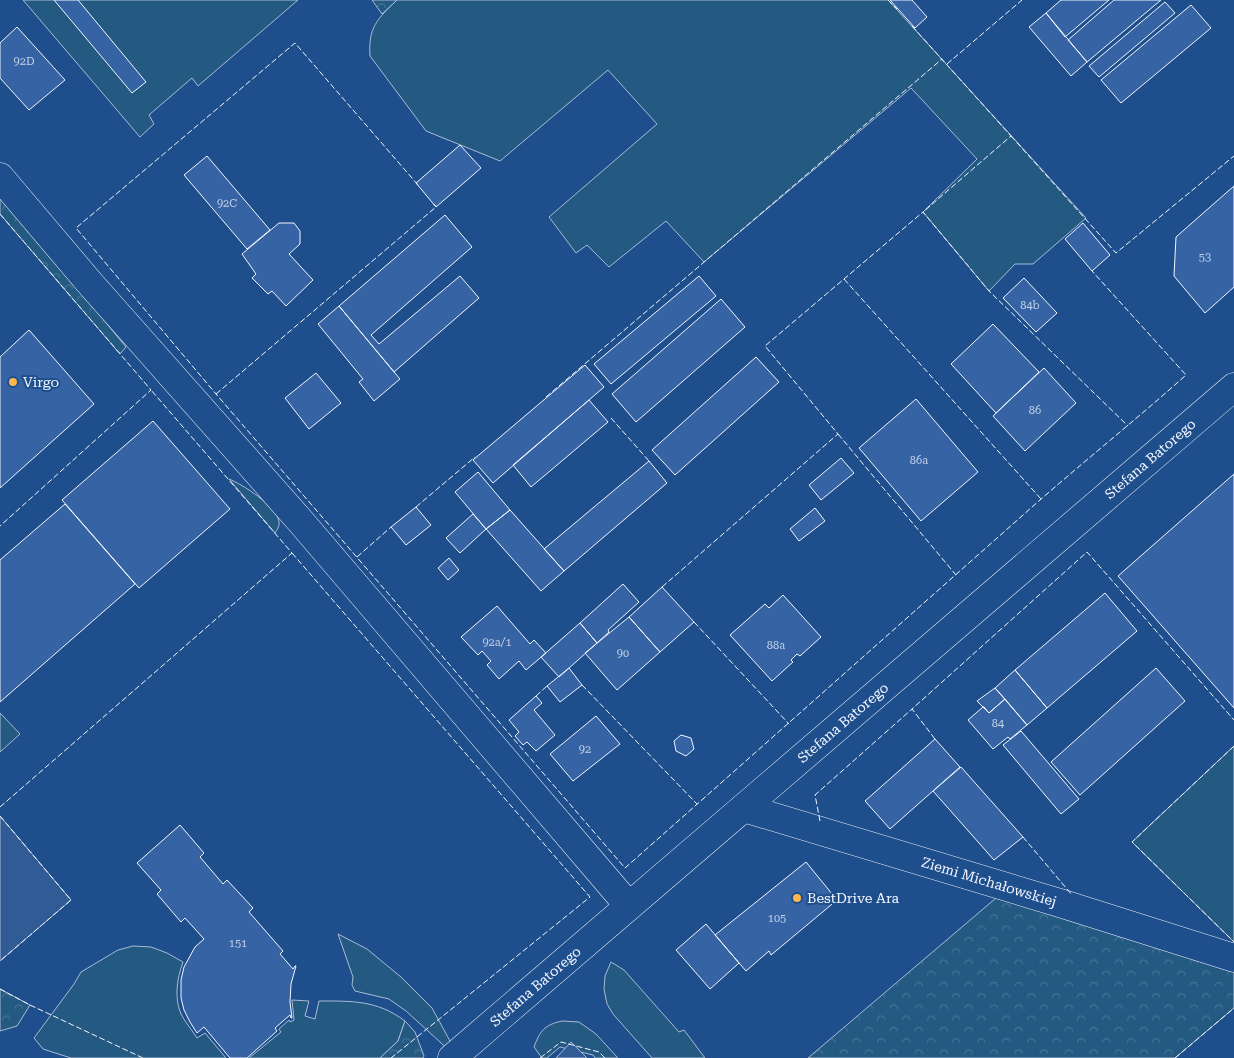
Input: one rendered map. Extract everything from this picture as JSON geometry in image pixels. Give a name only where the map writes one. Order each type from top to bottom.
[{"type":"street","points":[[0,177],[88,281],[302,522],[629,906]]},
{"type":"street","name":"Stefana Batorego","points":[[452,1058],[1234,387]]},
{"type":"street","name":"Ziemi Michałowskiej","points":[[744,808],[1053,901],[1234,958]]},
{"type":"green space","points":[[23,0],[298,0],[198,86],[192,78],[149,115],[154,124],[140,137]]},
{"type":"green space","points":[[372,0],[397,0],[382,14]]},
{"type":"green space","points":[[397,0],[888,0],[1086,218],[1033,264],[1015,264],[989,291],[923,212],[977,159],[911,88],[704,262],[666,221],[609,267],[587,245],[576,253],[549,217],[657,124],[608,70],[500,161],[426,131],[370,56],[372,31],[379,19]]},
{"type":"green space","points":[[0,194],[126,347],[120,354],[0,214]]},
{"type":"green space","points":[[229,479],[250,491],[273,510],[279,523],[275,533]]},
{"type":"green space","points":[[0,713],[20,734],[0,752]]},
{"type":"green space","points":[[1234,746],[1234,942],[1132,842]]},
{"type":"green space","points":[[996,898],[1174,949],[1234,969],[1234,1008],[1175,1058],[808,1058]]},
{"type":"green space","points":[[338,934],[367,949],[401,977],[432,1008],[450,1041],[451,1052],[406,1011],[389,999],[355,991],[352,985],[353,977]]},
{"type":"green space","points":[[133,946],[151,947],[183,962],[177,988],[181,1014],[197,1038],[205,1033],[226,1058],[71,1058],[43,1049],[34,1038],[81,972],[118,950]]},
{"type":"green space","points":[[611,962],[624,970],[679,1032],[684,1030],[705,1058],[652,1058],[613,1014],[607,1004],[604,989],[605,976]]},
{"type":"green space","points":[[0,989],[30,1005],[17,1026],[0,1031]]},
{"type":"green space","points":[[292,1000],[309,1001],[305,1016],[315,1019],[319,1001],[342,1001],[374,1005],[395,1014],[405,1021],[398,1041],[380,1058],[249,1058],[281,1032],[279,1029],[289,1020],[290,1022],[294,1020]]},
{"type":"green space","points":[[405,1021],[415,1032],[424,1056],[423,1058],[380,1058],[398,1041]]},
{"type":"green space","points":[[562,1021],[579,1022],[596,1034],[618,1058],[595,1058],[593,1055],[560,1047],[547,1058],[542,1058],[534,1047],[538,1037],[551,1024]]},
{"type":"shaded area","points":[[0,816],[71,900],[0,961]]},
{"type":"shaded area","points":[[571,1042],[587,1058],[556,1058]]},
{"type":"building","points":[[54,0],[78,0],[146,82],[132,93]]},
{"type":"building","points":[[890,0],[912,0],[927,17],[915,28]]},
{"type":"building","points":[[1061,0],[1109,0],[1065,37],[1046,13]]},
{"type":"building","points":[[1114,0],[1161,0],[1087,62],[1068,40]]},
{"type":"building","points":[[1165,2],[1175,13],[1099,77],[1089,66]]},
{"type":"building","points":[[1191,5],[1211,28],[1121,103],[1101,80]]},
{"type":"building","points":[[1046,13],[1087,62],[1071,76],[1029,27]]},
{"type":"building","points":[[17,27],[65,80],[29,110],[0,78],[0,43]]},
{"type":"building","points":[[460,145],[481,168],[436,207],[416,183]]},
{"type":"building","points":[[207,156],[270,230],[247,249],[184,175]]},
{"type":"building","points":[[1234,186],[1234,287],[1205,313],[1174,276],[1176,237]]},
{"type":"building","points":[[445,215],[472,247],[371,335],[379,344],[460,276],[479,298],[394,372],[339,306]]},
{"type":"building","points":[[279,223],[294,223],[300,231],[300,244],[289,254],[313,280],[286,306],[272,291],[268,294],[252,278],[256,274],[242,254]]},
{"type":"building","points":[[1083,223],[1110,255],[1092,271],[1065,239]]},
{"type":"building","points":[[699,276],[716,296],[611,384],[594,364]]},
{"type":"building","points":[[1024,278],[1057,313],[1036,332],[1003,298]]},
{"type":"building","points":[[721,299],[745,327],[636,422],[612,394]]},
{"type":"building","points":[[339,306],[400,379],[374,401],[359,382],[363,379],[318,324]]},
{"type":"building","points":[[993,324],[1039,372],[996,413],[951,364]]},
{"type":"building","points":[[29,330],[94,404],[0,488],[0,357]]},
{"type":"building","points":[[756,357],[779,382],[675,475],[652,450]]},
{"type":"building","points":[[585,365],[604,387],[493,483],[473,460]]},
{"type":"building","points":[[1044,368],[1076,403],[1025,451],[993,416]]},
{"type":"building","points":[[316,373],[341,403],[309,429],[285,398]]},
{"type":"building","points":[[916,399],[978,472],[921,521],[859,448]]},
{"type":"building","points":[[589,400],[608,422],[531,487],[513,465]]},
{"type":"building","points":[[153,421],[230,509],[139,588],[62,500]]},
{"type":"building","points":[[841,458],[854,473],[821,500],[809,485]]},
{"type":"building","points":[[649,461],[667,483],[564,571],[544,549]]},
{"type":"building","points":[[478,472],[510,510],[486,529],[455,492]]},
{"type":"building","points":[[1234,474],[1234,708],[1118,576]]},
{"type":"building","points":[[65,504],[135,584],[0,702],[0,560]]},
{"type":"building","points":[[416,507],[431,525],[406,545],[391,527]]},
{"type":"building","points":[[815,508],[825,521],[799,541],[790,529]]},
{"type":"building","points":[[510,510],[564,571],[541,591],[486,529]]},
{"type":"building","points":[[473,514],[486,529],[460,553],[446,538]]},
{"type":"building","points":[[449,558],[459,570],[448,580],[438,568]]},
{"type":"building","points":[[623,584],[639,602],[608,630],[609,632],[597,643],[580,623]]},
{"type":"building","points":[[662,587],[694,622],[660,652],[629,617]]},
{"type":"building","points":[[1105,593],[1137,631],[1047,708],[1015,670]]},
{"type":"building","points":[[783,595],[821,637],[800,656],[797,654],[791,660],[793,662],[772,681],[730,635],[765,604],[769,608]]},
{"type":"building","points":[[497,606],[530,644],[534,640],[546,653],[526,670],[519,661],[499,679],[487,665],[491,661],[482,651],[478,655],[461,637]]},
{"type":"building","points":[[629,617],[660,652],[617,690],[585,653]]},
{"type":"building","points":[[580,623],[597,643],[559,677],[541,657]]},
{"type":"building","points":[[569,668],[582,685],[560,702],[547,686]]},
{"type":"building","points":[[1156,668],[1185,701],[1080,795],[1051,762]]},
{"type":"building","points":[[1015,670],[1047,708],[1027,725],[995,688]]},
{"type":"building","points":[[995,688],[1005,699],[989,713],[977,701]]},
{"type":"building","points":[[536,696],[542,703],[534,710],[555,735],[536,751],[527,742],[523,745],[515,736],[519,732],[509,720]]},
{"type":"building","points":[[1005,699],[1027,725],[1010,739],[1008,737],[993,749],[968,720],[983,707],[989,713]]},
{"type":"building","points":[[596,716],[620,744],[573,781],[550,754]]},
{"type":"building","points":[[1021,731],[1079,799],[1061,814],[1003,745]]},
{"type":"building","points":[[681,735],[691,738],[694,749],[686,756],[676,751],[674,741]]},
{"type":"building","points":[[935,739],[960,767],[890,829],[865,801]]},
{"type":"building","points":[[961,767],[1023,837],[994,860],[933,791]]},
{"type":"building","points":[[180,825],[204,853],[200,857],[223,884],[227,880],[253,908],[249,912],[283,951],[280,954],[293,969],[296,966],[291,984],[290,1002],[292,1018],[290,1015],[275,1028],[277,1031],[247,1058],[230,1058],[204,1027],[197,1033],[190,1022],[181,998],[181,980],[184,967],[195,947],[204,939],[185,918],[181,922],[157,894],[161,890],[137,863]]},
{"type":"building","points":[[806,862],[837,900],[771,955],[769,951],[746,971],[715,935]]},
{"type":"building","points":[[706,924],[739,963],[710,989],[676,950]]},
{"type":"fence","points":[[888,0],[897,9]]},
{"type":"fence","points":[[947,64],[1022,0]]},
{"type":"fence","points":[[912,26],[1011,136],[923,212]]},
{"type":"fence","points":[[418,185],[295,43],[76,228],[216,394],[625,868],[1040,500],[1186,375],[1092,271]]},
{"type":"fence","points":[[546,397],[942,59]]},
{"type":"fence","points":[[1011,136],[1116,253],[1234,156]]},
{"type":"fence","points":[[216,394],[436,207],[434,204]]},
{"type":"fence","points":[[662,587],[838,434],[765,346],[923,212],[989,291],[1128,426]]},
{"type":"fence","points":[[0,214],[151,390],[0,526]]},
{"type":"fence","points":[[844,279],[1041,499]]},
{"type":"fence","points":[[0,807],[292,553],[151,390]]},
{"type":"fence","points":[[611,418],[649,461]]},
{"type":"fence","points":[[838,434],[956,575]]},
{"type":"fence","points":[[416,507],[475,457]]},
{"type":"fence","points":[[357,557],[391,527]]},
{"type":"fence","points":[[935,739],[912,709],[1087,552],[1234,720]]},
{"type":"fence","points":[[292,553],[590,897],[391,1058]]},
{"type":"fence","points":[[694,622],[789,724]]},
{"type":"fence","points":[[582,685],[697,804]]},
{"type":"fence","points":[[536,696],[547,686]]},
{"type":"fence","points":[[820,821],[815,795],[912,709]]},
{"type":"fence","points":[[1234,746],[1132,842],[1234,942]]},
{"type":"fence","points":[[0,816],[71,900],[0,961]]},
{"type":"fence","points":[[1023,837],[1072,895]]},
{"type":"fence","points":[[0,989],[143,1058]]},
{"type":"fence","points":[[1175,1058],[1234,1008]]},
{"type":"fence","points":[[540,1058],[561,1042],[599,1052],[605,1058]]},
{"type":"place","name":"Virgo","points":[[13,382]]},
{"type":"place","name":"BestDrive Ara","points":[[797,898]]}]
